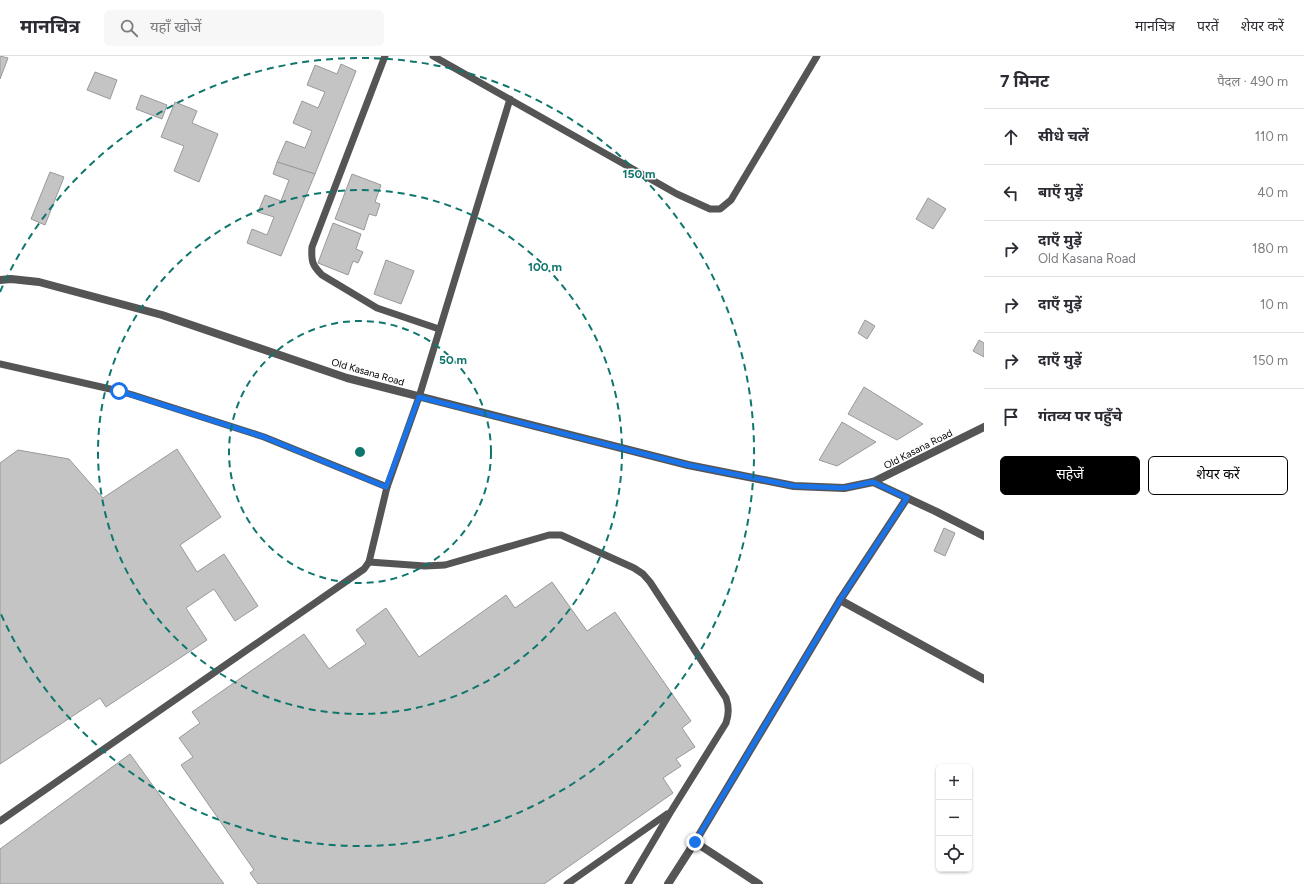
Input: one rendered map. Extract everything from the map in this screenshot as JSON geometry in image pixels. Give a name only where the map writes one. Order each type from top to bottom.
[{"type":"street","name":"Old Kasana Road","points":[[0,280],[11,279],[39,282],[162,315],[347,378],[419,397],[688,465],[794,486],[844,488],[873,482],[984,427]]},
{"type":"street","points":[[873,482],[984,536]]},
{"type":"street","points":[[668,884],[695,842],[840,600],[907,498]]},
{"type":"street","points":[[840,600],[984,679]]},
{"type":"street","points":[[695,842],[759,884]]},
{"type":"lane","points":[[385,56],[312,247],[311,260],[315,268],[322,275],[377,308],[439,329]]},
{"type":"lane","points":[[433,56],[677,194],[710,209],[720,209],[731,200],[817,56]]},
{"type":"lane","points":[[0,821],[364,569],[369,562],[386,487],[419,397],[510,99]]},
{"type":"lane","points":[[0,364],[133,395],[264,437],[386,487]]},
{"type":"lane","points":[[369,562],[435,566],[445,565],[549,535],[561,535],[634,568],[643,574],[654,588],[726,698],[729,706],[729,714],[726,723],[628,884]]},
{"type":"lane","points":[[567,884],[670,813]]},
{"type":"building","points":[[0,56],[8,58],[0,79]]},
{"type":"building","points":[[341,64],[356,71],[315,174],[277,162],[286,141],[305,148],[312,131],[293,123],[302,101],[318,108],[325,92],[307,85],[315,65],[337,74]]},
{"type":"building","points":[[95,72],[117,80],[110,99],[87,90]]},
{"type":"building","points":[[141,95],[167,105],[162,119],[136,109]]},
{"type":"building","points":[[175,102],[197,111],[192,123],[218,134],[199,182],[174,171],[184,146],[161,137]]},
{"type":"building","points":[[277,162],[315,174],[281,256],[247,243],[252,229],[267,235],[274,217],[258,212],[265,195],[281,201],[289,180],[273,174]]},
{"type":"building","points":[[50,172],[64,177],[45,225],[31,219]]},
{"type":"building","points":[[352,174],[381,185],[375,202],[380,204],[376,216],[369,214],[364,230],[335,219]]},
{"type":"building","points":[[928,198],[946,209],[933,229],[916,219]]},
{"type":"building","points":[[333,223],[361,234],[356,249],[363,252],[358,263],[353,261],[348,275],[318,263]]},
{"type":"building","points":[[386,260],[414,271],[401,304],[374,294]]},
{"type":"building","points":[[865,320],[875,326],[867,339],[858,333]]},
{"type":"building","points":[[979,340],[984,343],[984,357],[973,351]]},
{"type":"building","points":[[864,387],[923,424],[897,440],[848,414]]},
{"type":"building","points":[[842,422],[876,442],[837,466],[819,460]]},
{"type":"building","points":[[177,449],[221,517],[180,545],[197,572],[224,554],[258,606],[235,621],[214,589],[186,608],[207,640],[106,707],[100,698],[0,764],[0,463],[18,450],[69,459],[103,498]]},
{"type":"building","points":[[944,528],[955,533],[945,556],[934,551]]},
{"type":"building","points":[[552,582],[587,631],[615,612],[691,721],[682,728],[695,747],[676,759],[681,766],[663,778],[673,793],[544,884],[258,884],[250,873],[254,870],[181,765],[193,757],[179,738],[200,723],[192,712],[304,634],[329,669],[366,644],[356,630],[386,608],[419,657],[506,595],[515,608]]},
{"type":"building","points":[[130,754],[224,884],[0,884],[0,849]]},
{"type":"route","points":[[119,391],[264,437],[386,487],[419,397],[688,465],[794,486],[844,488],[873,482],[907,498],[840,600],[695,842]]}]
